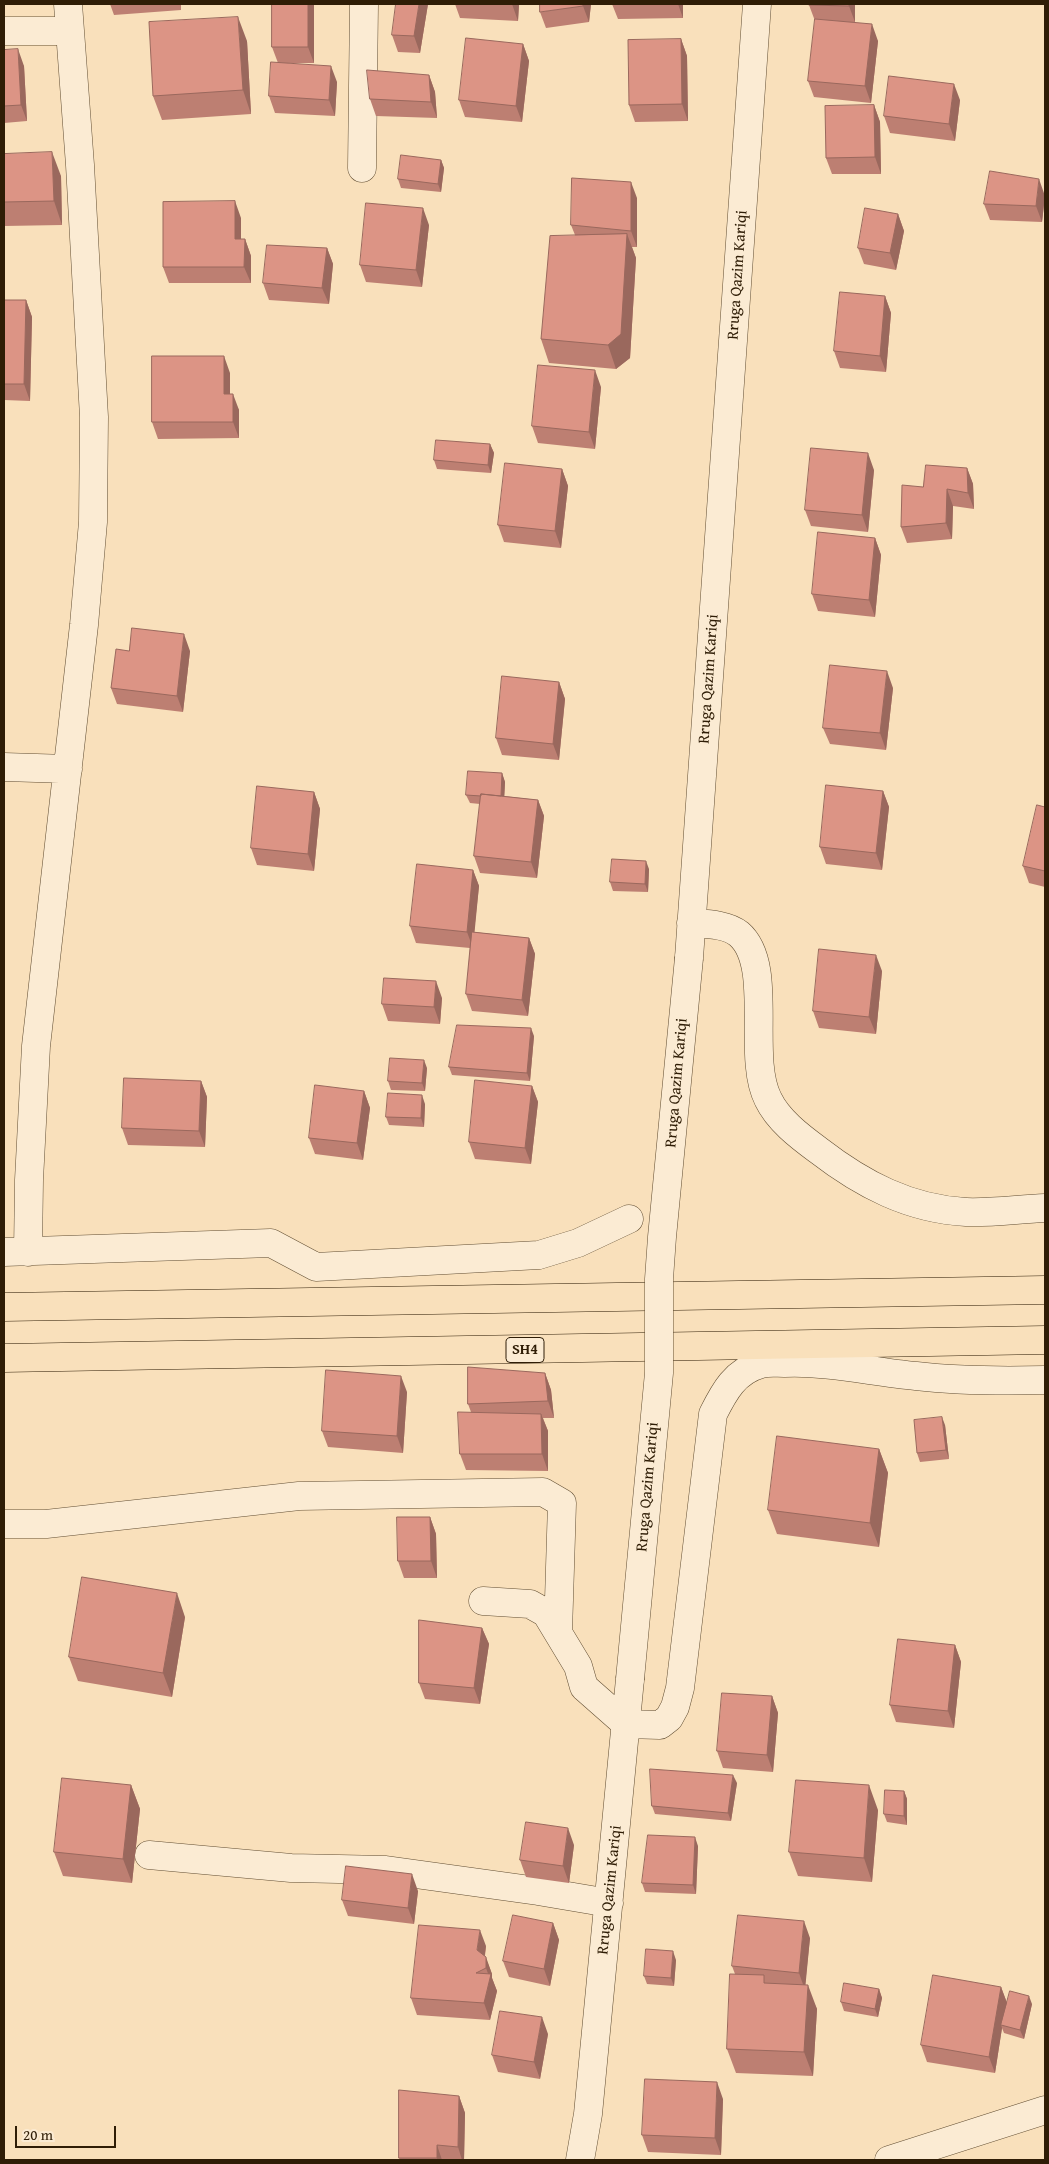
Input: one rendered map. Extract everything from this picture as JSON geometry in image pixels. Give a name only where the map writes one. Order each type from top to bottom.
[{"type":"highway","points":[[4,1307],[1045,1290]]},
{"type":"highway","name":"SH4","points":[[4,1358],[1045,1340]]},
{"type":"street","points":[[68,4],[94,417],[93,522],[68,769],[36,1046],[29,1180],[16,1252],[271,1243],[316,1267],[539,1255],[578,1243],[629,1219]]},
{"type":"street","points":[[362,168],[364,4]]},
{"type":"street","name":"Rruga Qazim Kariqi","points":[[580,2160],[588,2114],[659,1373],[659,1279],[662,1237],[692,923],[757,4]]},
{"type":"street","points":[[4,31],[70,32]]},
{"type":"street","points":[[4,767],[68,769]]},
{"type":"street","points":[[692,923],[724,927],[738,933],[748,944],[754,959],[757,981],[759,1046],[762,1078],[767,1098],[777,1113],[800,1137],[867,1184],[892,1196],[917,1204],[966,1212],[1045,1208]]},
{"type":"street","points":[[483,1601],[530,1604],[546,1613],[578,1666],[584,1687],[626,1724],[660,1725],[669,1718],[675,1707],[680,1688],[713,1414],[725,1391],[740,1373],[762,1363],[795,1362],[842,1365],[915,1376],[977,1381],[1045,1380]]},
{"type":"street","points":[[4,1524],[46,1524],[299,1496],[543,1492],[562,1503],[558,1632]]},
{"type":"street","points":[[149,1855],[291,1868],[386,1870],[609,1903]]},
{"type":"street","points":[[889,2160],[1045,2110]]},
{"type":"building","points":[[272,4],[308,4],[308,47],[272,47]]},
{"type":"building","points":[[396,4],[419,4],[414,36],[392,35]]},
{"type":"building","points":[[540,4],[583,4],[583,6],[540,12]]},
{"type":"building","points":[[849,4],[849,6],[809,5]]},
{"type":"building","points":[[238,17],[243,90],[153,96],[149,22]]},
{"type":"building","points":[[815,19],[872,24],[865,86],[808,81]]},
{"type":"building","points":[[466,38],[523,44],[516,106],[459,100]]},
{"type":"building","points":[[681,39],[682,104],[629,105],[628,40]]},
{"type":"building","points":[[18,49],[21,105],[4,106],[4,50]]},
{"type":"building","points":[[271,62],[331,66],[329,100],[269,96]]},
{"type":"building","points":[[367,70],[429,75],[431,102],[370,99]]},
{"type":"building","points":[[889,76],[954,84],[949,124],[884,116]]},
{"type":"building","points":[[874,105],[875,157],[826,158],[825,106]]},
{"type":"building","points":[[52,152],[54,201],[4,202],[4,154]]},
{"type":"building","points":[[401,155],[441,160],[438,184],[398,179]]},
{"type":"building","points":[[990,171],[1039,179],[1036,206],[984,204]]},
{"type":"building","points":[[572,178],[631,182],[631,231],[571,225]]},
{"type":"building","points":[[235,201],[235,239],[245,239],[244,267],[163,267],[163,202]]},
{"type":"building","points":[[366,203],[423,208],[416,270],[360,265]]},
{"type":"building","points":[[865,208],[898,214],[890,253],[858,248]]},
{"type":"building","points":[[627,234],[621,334],[608,345],[541,339],[550,236]]},
{"type":"building","points":[[267,245],[327,248],[322,288],[263,283]]},
{"type":"building","points":[[840,292],[885,296],[880,356],[834,351]]},
{"type":"building","points":[[4,300],[26,300],[24,384],[4,384]]},
{"type":"building","points":[[152,356],[224,356],[224,394],[233,394],[233,422],[152,422]]},
{"type":"building","points":[[538,365],[595,370],[589,432],[532,426]]},
{"type":"building","points":[[436,440],[490,444],[488,465],[434,460]]},
{"type":"building","points":[[811,448],[868,453],[862,515],[805,510]]},
{"type":"building","points":[[505,463],[562,469],[555,531],[498,525]]},
{"type":"building","points":[[926,465],[967,468],[968,493],[947,489],[946,523],[901,527],[902,485],[923,487]]},
{"type":"building","points":[[818,532],[875,538],[869,600],[812,594]]},
{"type":"building","points":[[132,628],[184,634],[177,696],[111,688],[116,649],[129,651]]},
{"type":"building","points":[[830,665],[887,671],[880,733],[823,728]]},
{"type":"building","points":[[502,676],[559,682],[553,744],[496,738]]},
{"type":"building","points":[[468,771],[502,773],[501,796],[466,795]]},
{"type":"building","points":[[826,785],[883,791],[876,853],[820,847]]},
{"type":"building","points":[[257,786],[314,792],[308,854],[251,848]]},
{"type":"building","points":[[481,794],[538,800],[531,862],[474,856]]},
{"type":"building","points":[[1037,805],[1045,807],[1045,871],[1023,866]]},
{"type":"building","points":[[612,859],[646,861],[645,884],[610,882]]},
{"type":"building","points":[[417,864],[473,870],[467,932],[410,926]]},
{"type":"building","points":[[472,932],[529,938],[522,1000],[466,994]]},
{"type":"building","points":[[819,949],[876,955],[869,1017],[813,1011]]},
{"type":"building","points":[[384,978],[436,981],[434,1007],[382,1004]]},
{"type":"building","points":[[457,1025],[531,1028],[527,1073],[449,1067]]},
{"type":"building","points":[[390,1058],[424,1060],[422,1083],[388,1081]]},
{"type":"building","points":[[124,1078],[201,1081],[199,1131],[122,1128]]},
{"type":"building","points":[[475,1080],[532,1086],[525,1148],[469,1142]]},
{"type":"building","points":[[315,1085],[364,1091],[357,1143],[309,1138]]},
{"type":"building","points":[[388,1093],[422,1095],[421,1118],[386,1117]]},
{"type":"building","points":[[468,1367],[545,1373],[548,1401],[468,1404]]},
{"type":"building","points":[[326,1370],[401,1376],[397,1436],[322,1431]]},
{"type":"building","points":[[458,1412],[541,1414],[542,1454],[460,1454]]},
{"type":"building","points":[[942,1417],[946,1450],[917,1453],[914,1420]]},
{"type":"building","points":[[777,1436],[879,1449],[870,1523],[768,1510]]},
{"type":"building","points":[[397,1517],[430,1517],[431,1561],[398,1561]]},
{"type":"building","points":[[82,1577],[177,1593],[163,1673],[69,1657]]},
{"type":"building","points":[[419,1620],[482,1628],[474,1688],[419,1683]]},
{"type":"building","points":[[898,1639],[955,1645],[948,1711],[890,1705]]},
{"type":"building","points":[[722,1693],[772,1696],[767,1755],[717,1751]]},
{"type":"building","points":[[650,1769],[733,1775],[728,1813],[652,1806]]},
{"type":"building","points":[[62,1778],[131,1785],[123,1859],[54,1852]]},
{"type":"building","points":[[796,1780],[869,1785],[864,1858],[789,1852]]},
{"type":"building","points":[[885,1790],[904,1791],[904,1816],[884,1814]]},
{"type":"building","points":[[526,1822],[568,1828],[563,1866],[520,1860]]},
{"type":"building","points":[[648,1835],[695,1837],[693,1885],[642,1883]]},
{"type":"building","points":[[346,1866],[412,1874],[408,1908],[342,1900]]},
{"type":"building","points":[[513,1915],[553,1923],[544,1969],[503,1961]]},
{"type":"building","points":[[738,1915],[804,1921],[799,1973],[732,1966]]},
{"type":"building","points":[[419,1925],[480,1930],[477,1950],[486,1957],[486,1968],[476,1973],[491,1974],[484,2003],[411,1998]]},
{"type":"building","points":[[646,1949],[673,1951],[671,1978],[644,1976]]},
{"type":"building","points":[[730,1974],[764,1975],[764,1983],[808,1985],[804,2052],[727,2049]]},
{"type":"building","points":[[933,1975],[1001,1987],[989,2057],[921,2045]]},
{"type":"building","points":[[844,1983],[879,1989],[875,2009],[841,2002]]},
{"type":"building","points":[[1010,1991],[1029,1996],[1020,2030],[1001,2025]]},
{"type":"building","points":[[500,2011],[542,2017],[534,2062],[492,2055]]},
{"type":"building","points":[[645,2079],[717,2082],[715,2138],[642,2135]]},
{"type":"building","points":[[399,2090],[459,2096],[458,2147],[437,2145],[437,2158],[399,2158]]}]
